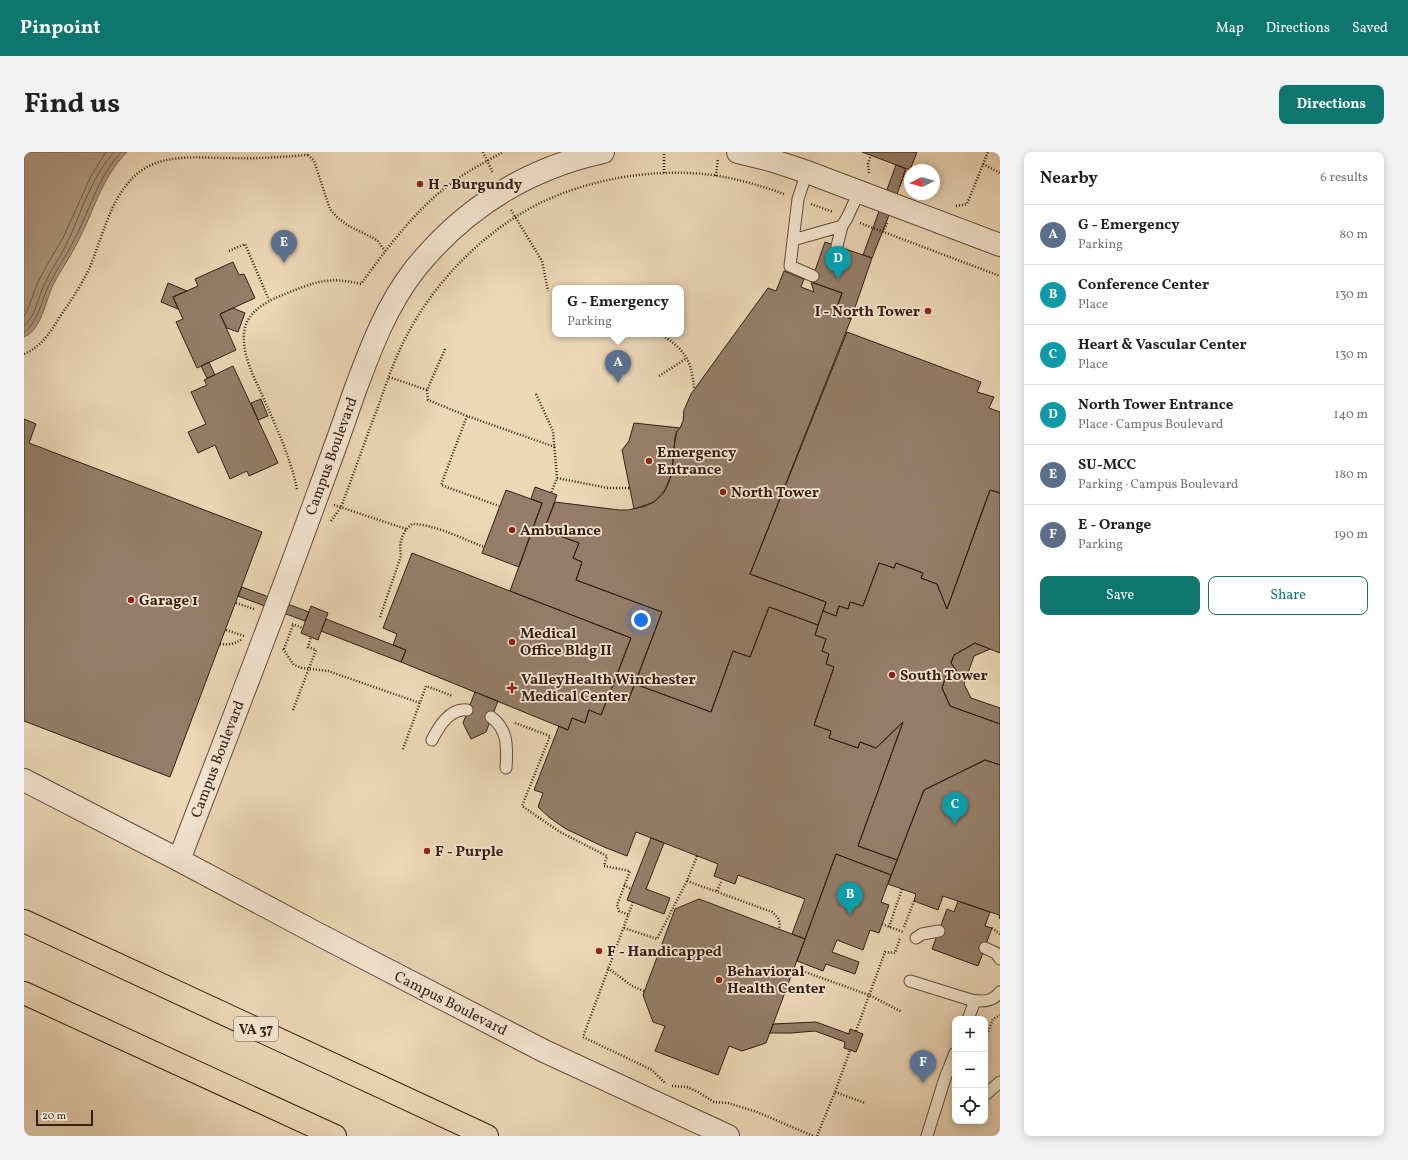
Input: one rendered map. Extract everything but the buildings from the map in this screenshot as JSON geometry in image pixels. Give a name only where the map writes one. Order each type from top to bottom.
[{"type":"highway","name":"VA 37","points":[[24,921],[487,1136]]},
{"type":"highway","points":[[24,993],[335,1136]]},
{"type":"street","name":"Campus Boulevard","points":[[179,860],[300,543],[372,346],[394,301],[415,270],[431,251],[458,226],[490,200],[510,187],[546,169],[603,152]]},
{"type":"street","points":[[738,152],[774,161],[807,172],[866,184],[1000,245]]},
{"type":"street","name":"Campus Boulevard","points":[[24,780],[544,1051],[728,1136]]},
{"type":"lane","points":[[807,172],[798,199],[790,266],[813,276]]},
{"type":"lane","points":[[837,246],[842,226],[866,184]]},
{"type":"lane","points":[[793,240],[842,226]]},
{"type":"lane","points":[[432,740],[444,721],[453,713],[468,710]]},
{"type":"lane","points":[[491,717],[498,722],[503,730],[506,740],[506,768]]},
{"type":"lane","points":[[916,938],[922,934],[939,931]]},
{"type":"lane","points":[[985,948],[996,953],[1000,959]]},
{"type":"lane","points":[[910,982],[975,1001],[987,1001],[1000,992]]},
{"type":"lane","points":[[969,1016],[975,1001]]},
{"type":"lane","points":[[927,1136],[952,1060]]},
{"type":"lane","points":[[988,1092],[1000,1082]]},
{"type":"path","points":[[483,152],[488,160]]},
{"type":"path","points":[[298,492],[291,463],[246,358],[244,333],[247,323],[258,308],[269,300],[312,284],[329,280],[340,280],[361,284],[402,230],[441,192],[462,175],[503,152]]},
{"type":"path","points":[[406,529],[341,507],[389,377],[406,337],[432,296],[451,272],[472,252],[500,228],[515,218],[539,204],[561,194],[631,175],[664,173],[664,152]]},
{"type":"path","points":[[716,176],[718,152]]},
{"type":"path","points":[[954,207],[960,204],[967,204],[988,152]]},
{"type":"path","points":[[24,354],[32,351],[42,343],[74,295],[88,270],[111,211],[128,182],[149,166],[166,160],[183,157],[231,158],[309,153],[314,161],[330,209],[347,225],[377,240],[385,251]]},
{"type":"path","points":[[866,184],[869,173],[868,164],[871,155]]},
{"type":"path","points":[[983,164],[1000,173]]},
{"type":"path","points":[[900,186],[904,174]]},
{"type":"path","points":[[895,184],[904,188]]},
{"type":"path","points":[[515,218],[542,261],[548,290]]},
{"type":"path","points":[[229,251],[244,244],[269,300]]},
{"type":"path","points":[[665,337],[672,341],[687,358],[693,372],[694,389]]},
{"type":"path","points":[[445,349],[427,390],[428,400],[467,416],[555,447]]},
{"type":"path","points":[[659,376],[687,358]]},
{"type":"path","points":[[389,377],[427,390]]},
{"type":"path","points":[[536,394],[553,431],[557,478],[551,493]]},
{"type":"path","points":[[467,416],[440,485],[499,506]]},
{"type":"path","points":[[557,478],[608,488],[630,488]]},
{"type":"path","points":[[380,617],[401,556],[399,545],[406,529],[412,524],[420,524],[484,547]]},
{"type":"path","points":[[236,603],[255,609]]},
{"type":"path","points":[[293,624],[284,649],[294,665],[328,671],[420,703]]},
{"type":"path","points":[[220,644],[229,645],[236,643],[246,636],[226,630]]},
{"type":"path","points":[[294,710],[316,650],[308,647],[311,637]]},
{"type":"path","points":[[403,749],[426,686],[456,697]]},
{"type":"path","points":[[512,722],[550,736],[522,806],[560,832],[607,856],[604,866],[630,871],[617,905],[619,911],[629,915]]},
{"type":"path","points":[[624,928],[657,939],[687,881],[697,856]]},
{"type":"path","points":[[717,891],[722,880]]},
{"type":"path","points":[[687,881],[772,912],[778,918],[780,923],[778,930]]},
{"type":"path","points":[[624,885],[631,889]]},
{"type":"path","points":[[889,927],[902,889]]},
{"type":"path","points":[[633,902],[583,1037],[652,1070],[666,1084],[676,1087],[687,1087],[714,1102],[728,1103],[757,1112],[813,1136]]},
{"type":"path","points":[[856,1031],[885,952],[895,953],[914,902]]},
{"type":"path","points":[[882,924],[903,932]]},
{"type":"path","points":[[992,928],[1000,934]]},
{"type":"path","points":[[608,968],[632,986],[644,991]]},
{"type":"path","points":[[794,968],[869,995],[902,1012]]},
{"type":"path","points":[[988,1032],[993,1019],[1000,1015]]},
{"type":"path","points":[[817,1136],[850,1050]]},
{"type":"path","points":[[835,1092],[865,1103]]},
{"type":"water","points":[[24,152],[127,152],[110,173],[82,233],[53,285],[39,322],[30,333],[24,337]]},
{"type":"place","name":"H - Burgundy","points":[[420,184]]},
{"type":"place","name":"SU-MCC","points":[[284,263]]},
{"type":"place","name":"North Tower Entrance","points":[[838,279]]},
{"type":"place","name":"I - North Tower","points":[[928,311]]},
{"type":"place","name":"G - Emergency","points":[[618,383]]},
{"type":"place","name":"Emergency Entrance","points":[[649,461]]},
{"type":"place","name":"North Tower","points":[[723,492]]},
{"type":"place","name":"Ambulance","points":[[512,530]]},
{"type":"place","name":"Garage 1","points":[[131,600]]},
{"type":"place","name":"Medical Office Bldg II","points":[[512,642]]},
{"type":"place","name":"South Tower","points":[[892,675]]},
{"type":"place","name":"ValleyHealth Winchester Medical Center","points":[[512,688]]},
{"type":"place","name":"Heart & Vascular Center","points":[[955,825]]},
{"type":"place","name":"F - Purple","points":[[427,851]]},
{"type":"place","name":"Conference Center","points":[[850,915]]},
{"type":"place","name":"F - Handicapped","points":[[599,951]]},
{"type":"place","name":"Behavioral Health Center","points":[[719,980]]},
{"type":"place","name":"E - Orange","points":[[923,1083]]}]
